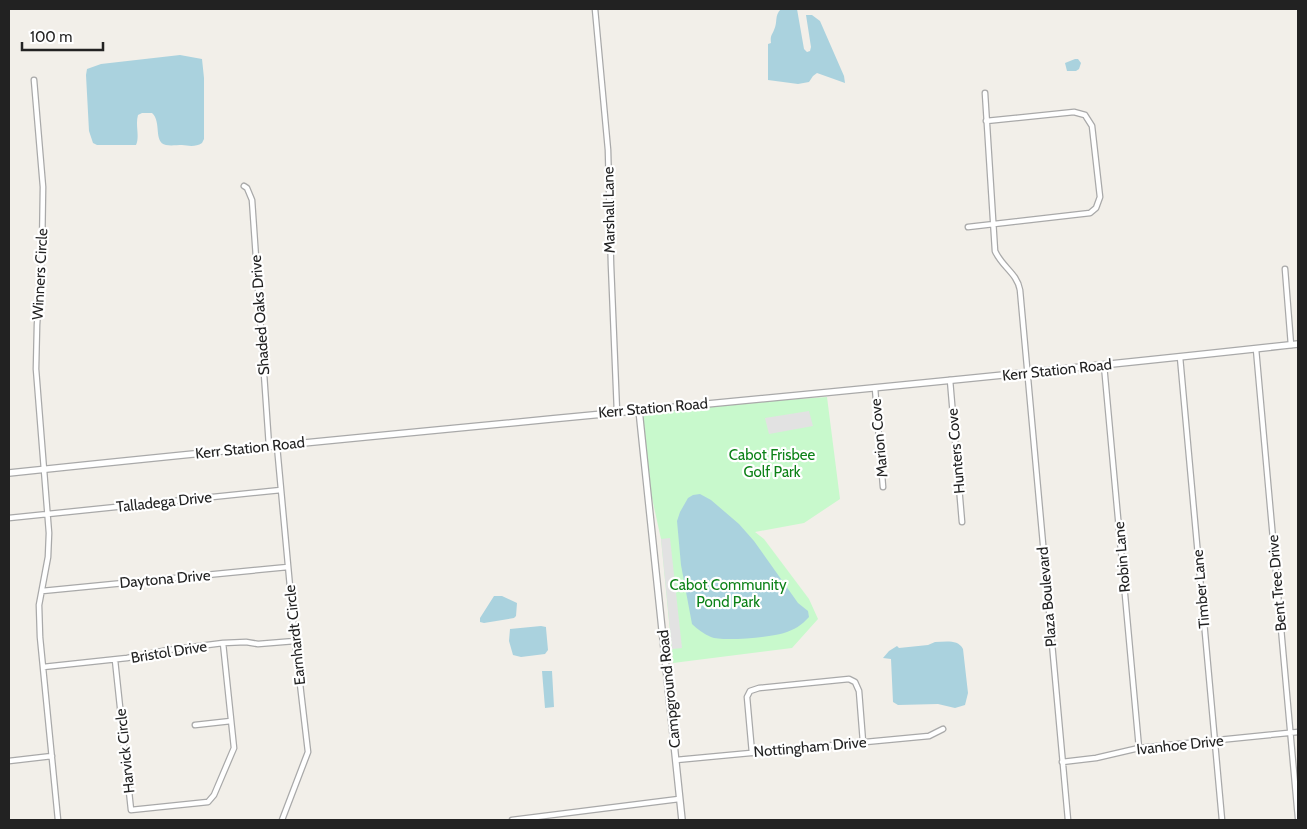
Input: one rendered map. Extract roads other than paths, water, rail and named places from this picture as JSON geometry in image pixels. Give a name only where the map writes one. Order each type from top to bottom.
[{"type":"street","name":"Marshall Lane","points":[[595,9],[608,150],[617,412]]},
{"type":"street","name":"Winners Circle","points":[[34,80],[43,187],[36,369],[44,469]]},
{"type":"street","name":"Plaza Boulevard","points":[[984,93],[995,251],[999,259],[1016,276],[1019,282],[1068,820]]},
{"type":"street","points":[[968,227],[1090,213],[1096,208],[1100,197],[1092,126],[1085,115],[1074,112],[986,121]]},
{"type":"street","name":"Shaded Oaks Drive","points":[[244,186],[247,188],[252,200],[269,446]]},
{"type":"street","points":[[1284,269],[1291,345]]},
{"type":"street","name":"Kerr Station Road","points":[[9,473],[1027,373],[1298,344]]},
{"type":"street","name":"Bent Tree Drive","points":[[1256,349],[1298,818]]},
{"type":"street","name":"Timber Lane","points":[[1180,357],[1222,820]]},
{"type":"street","name":"Robin Lane","points":[[1104,365],[1139,748]]},
{"type":"street","name":"Hunters Cove","points":[[950,380],[962,522]]},
{"type":"street","name":"Marion Cove","points":[[875,388],[883,487]]},
{"type":"street","name":"Campground Road","points":[[639,410],[682,820]]},
{"type":"street","name":"Earnhardt Circle","points":[[277,446],[295,641],[308,752],[282,820]]},
{"type":"street","points":[[44,469],[49,533],[48,557],[39,605],[40,637],[58,820]]},
{"type":"street","name":"Talladega Drive","points":[[9,518],[281,490]]},
{"type":"street","name":"Daytona Drive","points":[[42,591],[288,567]]},
{"type":"street","name":"Bristol Drive","points":[[43,667],[115,660],[168,650],[223,643],[246,642],[258,644],[295,641]]},
{"type":"street","name":"Harvick Circle","points":[[115,660],[131,810],[208,802],[212,799],[234,748],[223,643]]},
{"type":"street","points":[[752,752],[748,697],[750,691],[760,688],[849,679],[856,682],[858,691],[863,742]]},
{"type":"street","points":[[195,725],[231,721]]},
{"type":"street","name":"Nottingham Drive","points":[[676,760],[929,736],[943,729]]},
{"type":"street","name":"Ivanhoe Drive","points":[[1062,762],[1096,758],[1139,748],[1298,732]]},
{"type":"street","points":[[9,761],[52,756]]},
{"type":"street","points":[[512,820],[679,799]]},
{"type":"street","points":[[550,814],[550,820]]},
{"type":"water","points":[[781,9],[797,9],[804,49],[807,52],[810,51],[811,47],[806,15],[812,15],[820,21],[844,76],[845,83],[817,73],[809,82],[798,84],[768,80],[768,44],[771,43],[771,37]]},
{"type":"water","points":[[180,55],[202,59],[204,78],[204,139],[202,143],[192,146],[166,145],[162,143],[158,136],[155,117],[152,113],[142,113],[138,115],[137,119],[138,138],[136,145],[97,145],[93,143],[89,131],[87,69],[101,64]]},
{"type":"water","points":[[1078,59],[1081,63],[1079,69],[1067,71],[1065,63]]},
{"type":"water","points":[[700,494],[711,500],[739,524],[754,541],[798,603],[808,611],[809,617],[801,625],[778,635],[725,639],[711,637],[692,624],[681,565],[677,521],[688,498]]},
{"type":"water","points":[[494,596],[502,596],[517,603],[516,616],[514,618],[480,622],[480,618]]},
{"type":"water","points":[[546,627],[548,650],[545,654],[521,657],[513,655],[509,641],[510,629]]},
{"type":"water","points":[[935,642],[955,642],[963,649],[968,693],[965,705],[955,708],[938,704],[898,705],[893,702],[891,659],[883,658],[897,646],[899,648],[928,645]]},
{"type":"water","points":[[542,671],[552,671],[554,707],[545,708]]},
{"type":"park label","name":"Cabot Frisbee Golf Park","points":[[772,464]]},
{"type":"park label","name":"Cabot Community Pond Park","points":[[728,594]]}]
